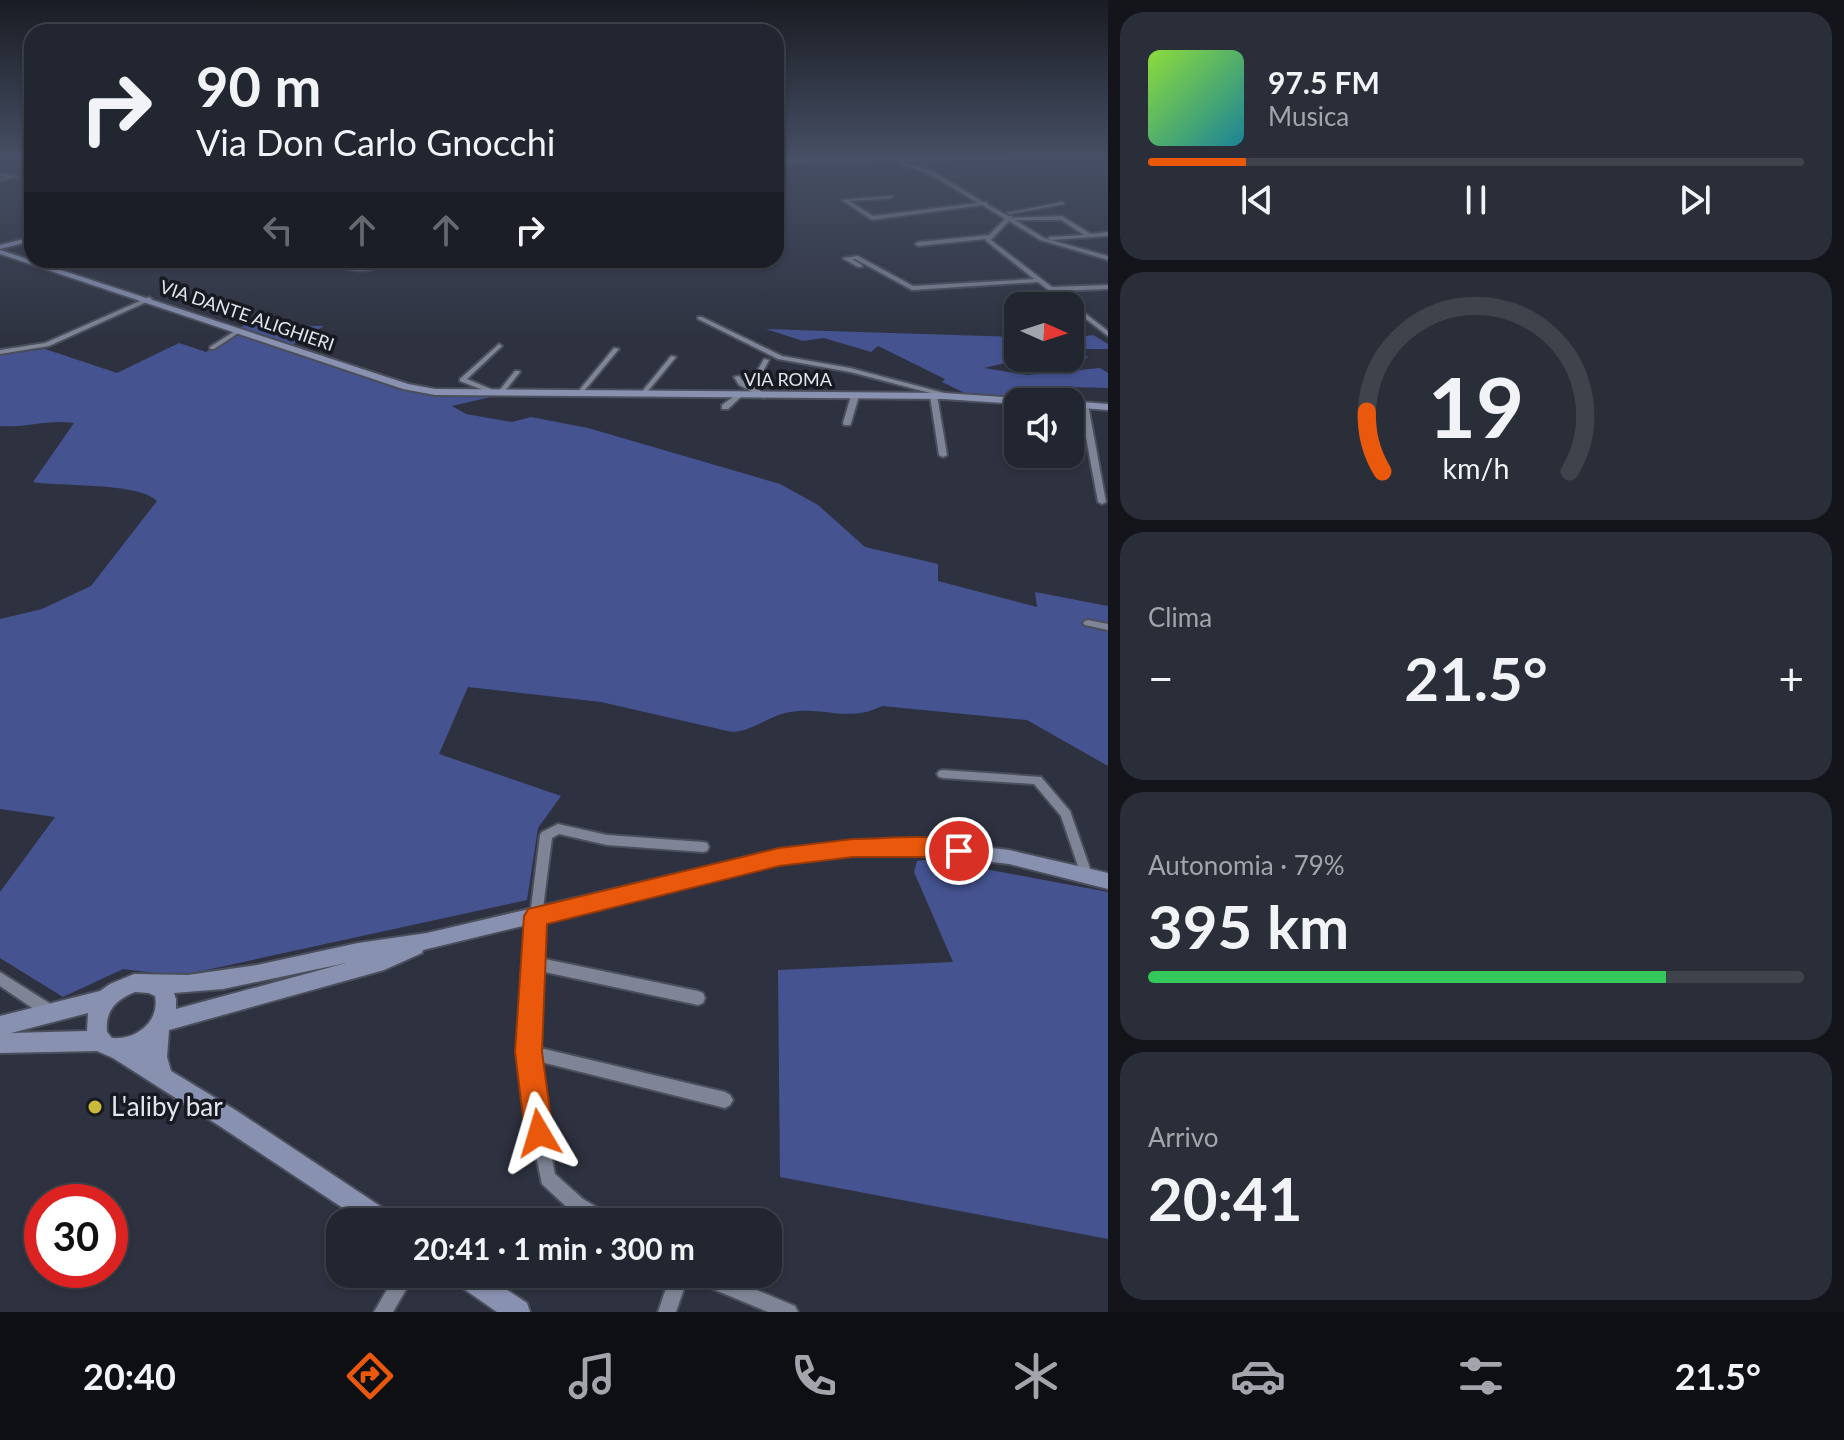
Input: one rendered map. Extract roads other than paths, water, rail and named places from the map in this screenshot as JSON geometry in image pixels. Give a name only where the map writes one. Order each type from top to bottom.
[{"type":"street","points":[[1009,217],[988,240],[1108,334]]},
{"type":"street","points":[[1009,217],[1042,239],[1108,258]]},
{"type":"street","points":[[1021,217],[1062,218],[1090,236]]},
{"type":"street","points":[[1042,239],[1108,234]]},
{"type":"street","points":[[918,244],[990,237]]},
{"type":"street","points":[[1,249],[24,241]]},
{"type":"street","name":"VIA DANTE ALIGHIERI","points":[[1,249],[24,258]]},
{"type":"street","points":[[860,266],[846,258],[856,257],[912,288],[1037,280]]},
{"type":"street","name":"VIA DANTE ALIGHIERI","points":[[54,268],[406,387],[435,392]]},
{"type":"street","points":[[1049,289],[1108,287]]},
{"type":"street","points":[[0,352],[47,345],[149,299]]},
{"type":"street","points":[[700,318],[780,358],[850,370],[952,397]]},
{"type":"street","points":[[212,348],[240,330]]},
{"type":"street","points":[[499,346],[462,380],[499,394],[517,372]]},
{"type":"street","points":[[578,395],[616,349]]},
{"type":"street","points":[[642,395],[673,357]]},
{"type":"street","points":[[751,387],[766,360]]},
{"type":"street","points":[[737,377],[743,385],[760,390],[764,396]]},
{"type":"street","name":"VIA ROMA","points":[[435,392],[934,396],[1004,400]]},
{"type":"street","points":[[725,407],[739,395]]},
{"type":"street","points":[[847,423],[855,396]]},
{"type":"street","points":[[934,396],[943,455]]},
{"type":"street","points":[[1102,502],[1084,405],[1108,407]]},
{"type":"street","points":[[1088,623],[1108,627]]},
{"type":"street","points":[[943,774],[1037,780],[1066,814],[1086,874]]},
{"type":"street","points":[[582,1208],[548,1178],[528,1052],[536,916],[546,835],[558,829],[607,840],[703,847]]},
{"type":"street","points":[[0,1026],[107,999],[134,983],[154,985],[218,981],[383,945],[427,941],[779,857],[853,848],[933,848],[1009,857],[1108,881]]},
{"type":"street","points":[[0,1043],[140,1044],[161,1025],[384,961],[427,941]]},
{"type":"street","points":[[533,963],[698,998]]},
{"type":"street","points":[[0,978],[53,1014]]},
{"type":"street","points":[[154,985],[166,997],[167,1010],[161,1025],[157,1057],[162,1078]]},
{"type":"street","points":[[107,999],[97,1013],[94,1028],[108,1045],[362,1208]]},
{"type":"street","points":[[528,1052],[725,1100]]},
{"type":"street","points":[[383,1312],[398,1288]]},
{"type":"street","points":[[483,1288],[518,1312]]},
{"type":"street","points":[[667,1312],[675,1288]]},
{"type":"street","points":[[731,1288],[789,1312]]},
{"type":"place","name":"L'aliby bar","points":[[95,1107]]}]
